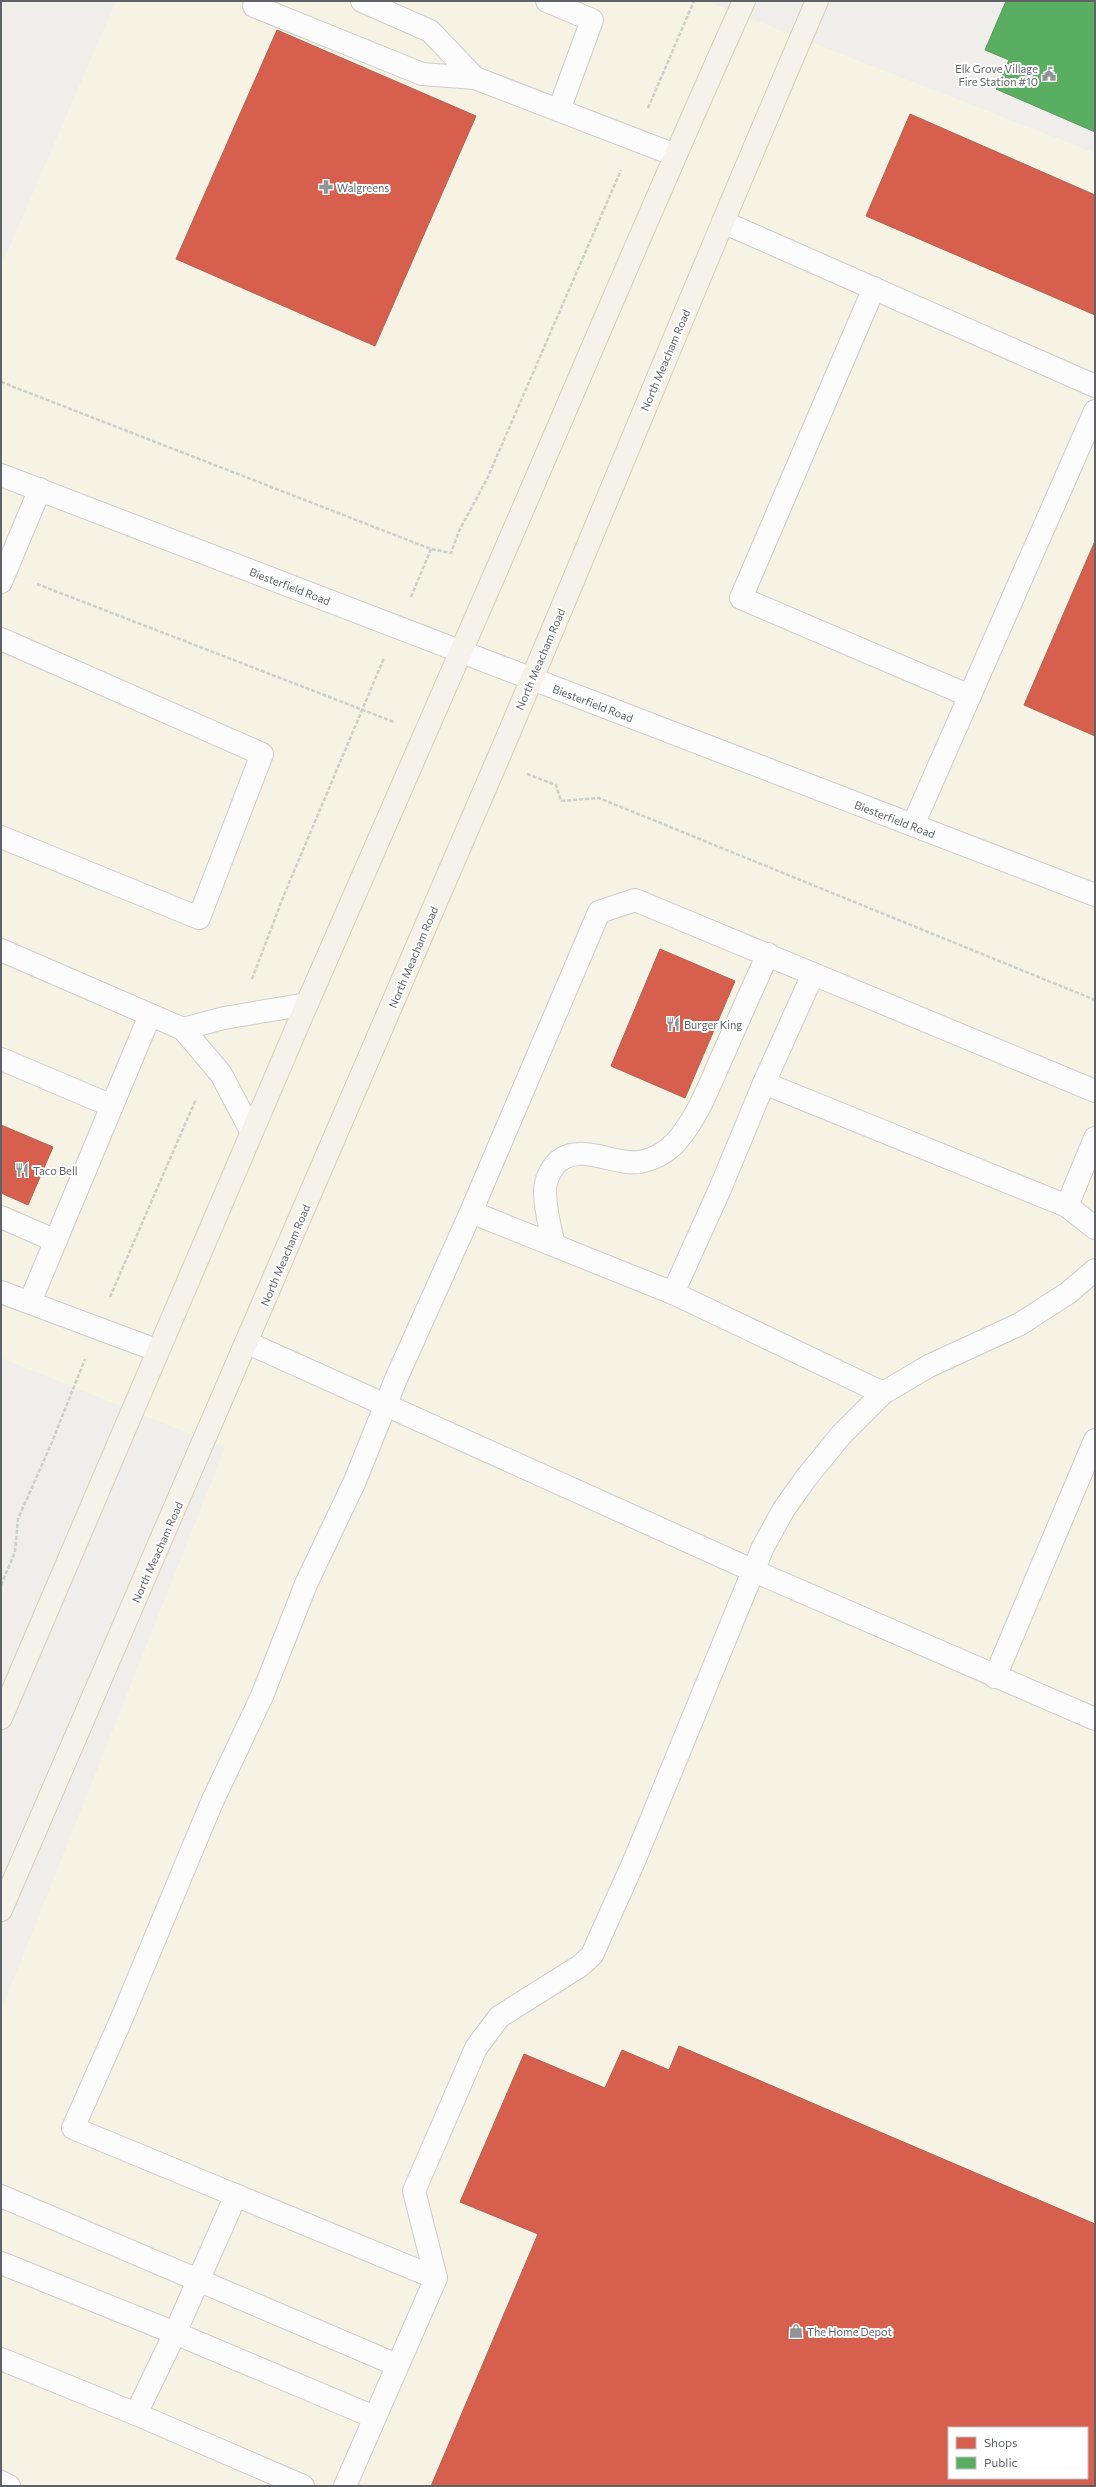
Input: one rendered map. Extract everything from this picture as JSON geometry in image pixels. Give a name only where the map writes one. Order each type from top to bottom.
[{"type":"main road","points":[[1,1718],[156,1350],[461,652],[675,155],[744,1]]},
{"type":"main road","name":"North Meacham Road","points":[[1,1910],[248,1343],[497,762],[817,1]]},
{"type":"street","points":[[362,1],[430,31],[475,78]]},
{"type":"street","points":[[547,1],[592,20],[559,110]]},
{"type":"street","points":[[249,3],[422,74],[475,78],[675,155]]},
{"type":"street","points":[[723,222],[1095,386]]},
{"type":"street","points":[[874,288],[741,598],[970,696]]},
{"type":"street","points":[[913,825],[1095,411]]},
{"type":"street","name":"Biesterfield Road","points":[[1,475],[1095,895]]},
{"type":"street","points":[[3,577],[40,489]]},
{"type":"street","points":[[1,639],[262,754],[199,918],[1,836]]},
{"type":"street","points":[[436,2278],[73,2128],[121,2020],[212,1802],[262,1696],[306,1584],[355,1481],[384,1406],[471,1212],[599,912],[635,900],[1095,1091]]},
{"type":"street","points":[[1,950],[183,1029],[221,1074],[251,1131]]},
{"type":"street","points":[[554,1245],[545,1190],[549,1173],[558,1160],[574,1155],[596,1155],[619,1161],[639,1162],[658,1156],[675,1143],[691,1123],[703,1099],[768,954]]},
{"type":"street","points":[[674,1293],[720,1189],[764,1082],[813,974]]},
{"type":"street","points":[[183,1029],[238,1016],[306,1004]]},
{"type":"street","points":[[30,1302],[150,1015]]},
{"type":"street","points":[[1,1059],[112,1106]]},
{"type":"street","points":[[764,1082],[1067,1206],[1095,1228]]},
{"type":"street","points":[[1067,1206],[1095,1138]]},
{"type":"street","points":[[471,1212],[674,1293],[883,1393]]},
{"type":"street","points":[[1,1217],[56,1240]]},
{"type":"street","points":[[345,2486],[436,2278],[414,2191],[476,2048],[498,2018],[580,1966],[592,1955],[635,1859],[678,1749],[763,1547],[784,1509],[806,1478],[841,1435],[883,1393],[929,1366],[1020,1324],[1068,1293],[1095,1270]]},
{"type":"street","points":[[1,1292],[156,1350]]},
{"type":"street","points":[[248,1343],[384,1406],[754,1571],[1095,1720]]},
{"type":"street","points":[[995,1677],[1095,1440]]},
{"type":"street","points":[[136,2414],[175,2333],[236,2195]]},
{"type":"street","points":[[1,2196],[397,2365]]},
{"type":"street","points":[[1,2263],[175,2333],[374,2417]]},
{"type":"street","points":[[1,2359],[136,2414],[303,2486]]},
{"type":"street","points":[[1,2482],[9,2486]]},
{"type":"path","points":[[1,382],[431,550],[451,553],[458,531],[487,479],[694,1]]},
{"type":"path","points":[[3,577],[362,709],[425,734]]},
{"type":"path","points":[[238,1016],[284,895],[362,709]]},
{"type":"path","points":[[497,762],[556,785],[561,800],[599,798],[1095,1000]]},
{"type":"path","points":[[1,1585],[15,1552],[18,1518],[52,1442],[126,1256],[212,1065]]},
{"type":"shaded area","points":[[116,1],[711,1],[711,3],[1095,153],[1095,2486],[1,2486],[1,2011],[225,1448],[1,1358],[1,267]]},
{"type":"building: Shops","name":"Walgreens","points":[[277,30],[476,116],[375,346],[176,259]]},
{"type":"building: Shops","points":[[910,114],[1095,195],[1095,315],[866,216]]},
{"type":"building: Shops","points":[[1095,541],[1095,736],[1024,705]]},
{"type":"building: Shops","name":"Burger King","points":[[660,949],[735,981],[685,1098],[611,1066]]},
{"type":"building: Shops","name":"Taco Bell","points":[[1,1125],[53,1147],[28,1205],[1,1193]]},
{"type":"building: Shops","name":"The Home Depot","points":[[679,2046],[1095,2224],[1095,2486],[431,2486],[538,2234],[460,2202],[524,2054],[605,2088],[622,2050],[669,2070]]},
{"type":"building: Public","name":"Elk Grove Village Fire Station #10","points":[[1006,1],[1095,1],[1095,132],[996,89],[1009,60],[985,50]]},
{"type":"place","name":"Elk Grove Village Fire Station #10","points":[[1049,74]]},
{"type":"place","name":"Walgreens","points":[[326,187]]},
{"type":"place","name":"Burger King","points":[[673,1024]]},
{"type":"place","name":"Taco Bell","points":[[22,1170]]},
{"type":"place","name":"The Home Depot","points":[[796,2331]]}]
